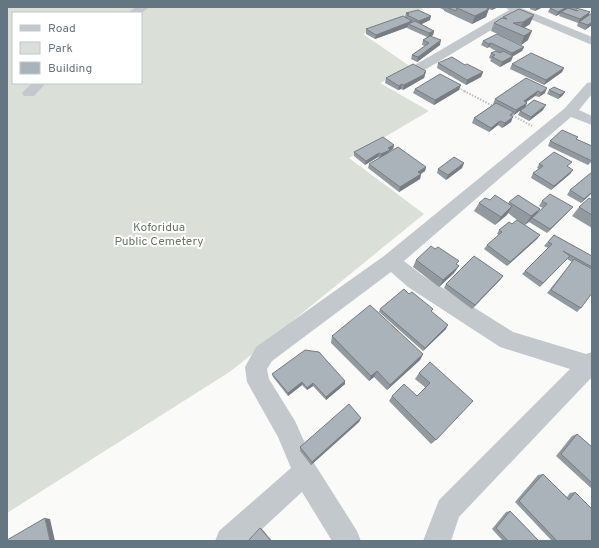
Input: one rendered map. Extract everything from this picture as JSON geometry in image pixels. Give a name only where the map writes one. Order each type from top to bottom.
[{"type":"street","points":[[134,12],[146,7]]},
{"type":"street","points":[[419,68],[514,8],[592,41]]},
{"type":"street","points":[[30,93],[38,84]]},
{"type":"street","points":[[347,541],[305,472],[287,429],[258,382],[256,367],[264,354],[391,261],[570,111],[592,86]]},
{"type":"street","points":[[570,111],[592,121]]},
{"type":"street","points":[[391,261],[415,281],[507,340],[591,364],[448,508],[437,541]]},
{"type":"street","points":[[230,541],[305,472]]},
{"type":"path","points":[[454,86],[496,107]]},
{"type":"path","points":[[503,111],[545,132]]},
{"type":"green space","name":"Koforidua Public Cemetery","points":[[7,7],[420,7],[423,9],[363,34],[411,67],[380,83],[429,111],[349,158],[424,214],[231,371],[7,513]]},
{"type":"building","points":[[446,7],[459,7],[456,11]]},
{"type":"building","points":[[485,7],[489,9],[475,16],[457,8]]},
{"type":"building","points":[[567,7],[558,12],[550,8]]},
{"type":"building","points":[[568,8],[577,11],[580,9],[590,12],[580,19],[561,12]]},
{"type":"building","points":[[519,9],[534,15],[523,22],[513,23],[532,31],[524,36],[494,23],[502,18],[507,19],[503,17]]},
{"type":"building","points":[[418,10],[431,16],[419,21],[406,13]]},
{"type":"building","points":[[592,13],[592,22],[588,25],[579,22]]},
{"type":"building","points":[[403,16],[412,21],[376,35],[366,29]]},
{"type":"building","points":[[415,21],[434,31],[429,33],[408,24]]},
{"type":"building","points":[[497,34],[524,47],[512,53],[491,43],[489,44],[483,41]]},
{"type":"building","points":[[430,36],[441,40],[418,57],[412,55],[429,43],[423,40]]},
{"type":"building","points":[[496,51],[500,53],[503,51],[513,56],[502,62],[492,57],[495,55],[491,53]]},
{"type":"building","points":[[531,53],[564,68],[546,80],[512,64]]},
{"type":"building","points":[[452,57],[465,65],[467,64],[483,72],[467,80],[438,63]]},
{"type":"building","points":[[413,64],[426,71],[424,73],[425,74],[399,86],[386,78]]},
{"type":"building","points":[[440,74],[461,85],[435,100],[415,89]]},
{"type":"building","points":[[526,78],[547,88],[541,93],[538,91],[524,101],[527,103],[516,110],[495,99]]},
{"type":"building","points":[[554,87],[565,92],[560,95],[549,90]]},
{"type":"building","points":[[534,100],[546,105],[531,117],[520,111]]},
{"type":"building","points":[[496,103],[514,112],[510,115],[513,117],[505,123],[500,121],[491,128],[474,118]]},
{"type":"building","points":[[562,130],[578,137],[576,139],[592,146],[592,161],[550,141]]},
{"type":"building","points":[[383,137],[394,145],[388,148],[390,150],[381,154],[379,153],[366,161],[354,152]]},
{"type":"building","points":[[398,147],[426,167],[418,172],[421,174],[400,187],[369,164]]},
{"type":"building","points":[[554,152],[572,162],[567,166],[573,170],[554,186],[533,173],[543,166],[539,164]]},
{"type":"building","points":[[454,157],[464,163],[448,175],[438,169]]},
{"type":"building","points":[[592,172],[592,192],[584,199],[570,190]]},
{"type":"building","points":[[550,194],[573,207],[550,229],[532,218],[547,204],[542,201]]},
{"type":"building","points":[[495,195],[512,206],[501,217],[479,203],[485,198],[490,200]]},
{"type":"building","points":[[518,195],[540,209],[531,216],[509,202]]},
{"type":"building","points":[[589,198],[592,200],[592,215],[579,207]]},
{"type":"building","points":[[517,220],[540,235],[510,262],[487,245],[502,232],[499,230],[509,222],[512,224]]},
{"type":"building","points":[[554,235],[592,256],[592,267],[563,251],[570,256],[543,283],[525,271],[552,244],[548,242]]},
{"type":"building","points":[[431,246],[435,249],[438,247],[459,261],[456,264],[459,266],[443,280],[416,260]]},
{"type":"building","points":[[474,256],[503,276],[475,305],[446,284]]},
{"type":"building","points":[[574,259],[592,269],[592,293],[581,308],[551,290]]},
{"type":"building","points":[[404,289],[409,294],[412,292],[433,309],[431,311],[448,325],[425,348],[380,309]]},
{"type":"building","points":[[370,305],[423,354],[390,385],[377,371],[371,376],[332,336]]},
{"type":"building","points":[[305,350],[319,352],[345,381],[326,397],[313,383],[307,388],[302,382],[288,393],[272,374]]},
{"type":"building","points":[[430,362],[473,401],[436,440],[392,396],[404,384],[417,396],[430,383],[419,373]]},
{"type":"building","points":[[349,404],[361,418],[312,462],[300,447]]},
{"type":"building","points":[[577,434],[592,447],[592,483],[561,454]]},
{"type":"building","points":[[543,474],[569,500],[575,492],[592,509],[592,541],[557,541],[519,501]]},
{"type":"building","points":[[510,511],[539,541],[508,541],[496,528]]},
{"type":"building","points":[[45,518],[50,541],[7,541],[7,540]]},
{"type":"building","points":[[260,528],[271,541],[248,541]]}]
